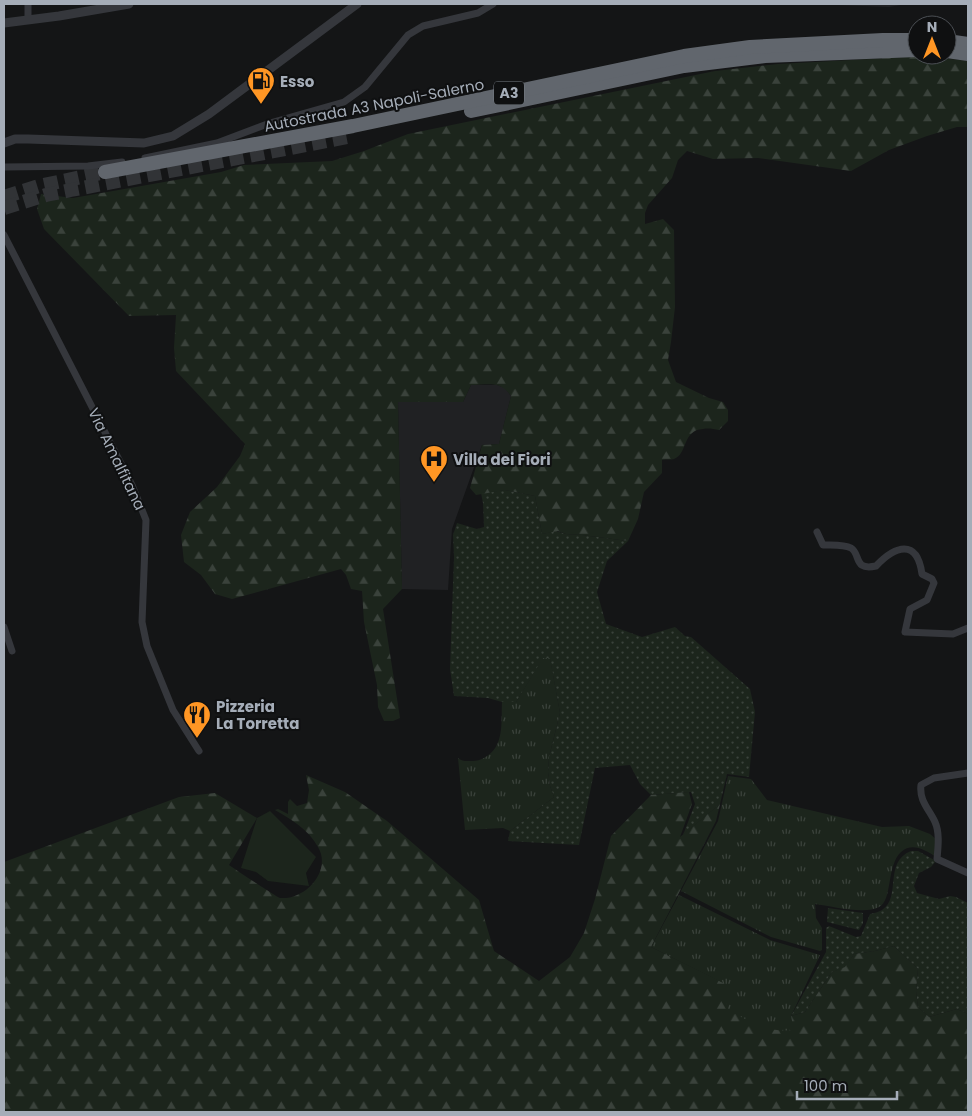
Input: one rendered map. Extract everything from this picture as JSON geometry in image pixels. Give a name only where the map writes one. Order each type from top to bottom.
[{"type":"highway","name":"Autostrada A3 Napoli-Salerno","points":[[104,172],[362,124],[698,53],[770,46],[907,40]]},
{"type":"highway","name":"Autostrada A3 Napoli-Salerno","points":[[353,136],[684,66],[765,56],[907,50]]},
{"type":"street","points":[[28,4],[28,20]]},
{"type":"street","points":[[4,23],[129,4]]},
{"type":"street","points":[[4,142],[28,138],[144,143],[173,136],[209,114],[279,60],[357,4]]},
{"type":"street","points":[[4,167],[88,166],[118,163],[217,143],[270,123],[344,102],[365,87],[408,35],[424,26],[478,13],[493,4]]},
{"type":"street","name":"Via Amalfitana","points":[[4,235],[132,485],[146,520],[142,622],[147,646],[173,710],[199,751]]},
{"type":"street","points":[[817,532],[823,545],[848,546],[854,550],[857,560],[861,565],[866,567],[876,566],[889,553],[897,549],[913,551],[918,557],[922,574],[932,579],[934,583],[927,600],[910,609],[905,632],[953,634],[968,628]]},
{"type":"street","points":[[4,627],[12,651]]},
{"type":"street","points":[[968,773],[934,778],[921,785],[920,794],[936,824],[938,840],[937,859],[968,873]]},
{"type":"shaded area","points":[[809,4],[907,4],[889,7]]},
{"type":"shaded area","name":"Villa dei Fiori","points":[[471,385],[497,385],[505,388],[511,396],[499,444],[482,445],[452,529],[448,590],[402,589],[398,402],[463,402]]},
{"type":"green space","points":[[907,57],[907,65],[957,65],[957,60],[968,61],[968,127],[957,127],[889,150],[851,171],[758,158],[713,159],[687,151],[678,160],[672,178],[648,205],[645,213],[645,224],[663,219],[674,230],[675,307],[668,360],[676,382],[709,398],[723,402],[728,410],[728,421],[719,430],[696,430],[688,438],[678,456],[673,459],[662,460],[662,473],[644,492],[638,519],[628,541],[566,534],[558,531],[542,534],[535,496],[505,490],[476,495],[470,488],[482,445],[499,444],[511,396],[503,388],[494,384],[471,385],[463,402],[398,402],[402,589],[383,609],[400,718],[393,721],[384,721],[378,707],[377,685],[364,622],[362,591],[351,589],[346,575],[341,569],[232,599],[215,594],[201,575],[184,562],[181,535],[190,512],[217,487],[240,456],[245,444],[176,371],[174,348],[176,315],[129,316],[44,229],[37,209],[41,194],[73,198],[221,172],[244,165],[332,161],[408,134],[715,71],[778,64]]},
{"type":"green space","points":[[505,490],[535,496],[542,534],[556,531],[566,534],[628,541],[607,561],[597,592],[606,624],[642,637],[675,627],[685,636],[691,637],[750,689],[755,712],[749,777],[727,774],[720,804],[683,835],[695,804],[691,792],[651,795],[640,784],[630,765],[595,768],[579,845],[508,841],[510,831],[554,797],[548,772],[549,757],[560,713],[550,659],[543,659],[516,702],[454,696],[450,669],[453,535],[457,523],[477,529],[484,527],[481,493]]},
{"type":"green space","points":[[543,658],[550,658],[560,713],[549,757],[548,772],[554,797],[510,831],[503,828],[465,830],[458,758],[465,761],[476,761],[491,753],[499,741],[501,733],[502,702],[516,702]]},
{"type":"green space","points":[[306,775],[345,792],[387,821],[479,900],[494,951],[539,981],[570,957],[584,933],[611,836],[651,795],[689,792],[692,804],[680,837],[720,804],[716,821],[651,947],[791,1016],[805,1012],[832,972],[845,967],[854,954],[894,946],[918,969],[916,991],[918,1007],[929,1017],[957,1009],[968,1014],[968,1112],[4,1112],[4,862],[179,797],[215,793],[257,818],[229,865],[280,898],[290,897],[307,889],[314,882],[322,865],[318,847],[310,835],[293,821],[275,810],[278,809],[288,814],[288,802],[290,799],[297,806],[307,803],[309,790]]},
{"type":"green space","points":[[728,776],[751,779],[767,800],[882,827],[909,826],[930,834],[937,840],[935,856],[923,849],[914,847],[901,852],[893,866],[886,897],[879,907],[857,910],[815,904],[816,918],[822,928],[822,950],[820,951],[771,937],[681,891],[718,821]]},
{"type":"green space","points":[[270,811],[316,857],[306,873],[309,886],[268,881],[256,872],[241,868],[257,818]]},
{"type":"green space","points":[[911,851],[918,851],[936,861],[931,867],[919,873],[914,886],[917,893],[939,899],[950,896],[956,897],[968,903],[968,1014],[957,1009],[929,1017],[918,1007],[916,991],[918,969],[894,946],[854,954],[845,968],[832,972],[805,1012],[791,1016],[826,952],[826,928],[829,926],[856,937],[861,936],[870,914],[881,911],[888,904],[897,863]]},
{"type":"green space","points":[[679,895],[770,940],[820,955],[791,1016],[794,1030],[767,1028],[728,1010],[723,983],[651,947]]},
{"type":"green space","points":[[828,908],[863,913],[863,923],[859,930],[827,922]]},
{"type":"tunnel","points":[[4,208],[46,195],[353,136]]},
{"type":"tunnel","points":[[4,197],[39,186],[105,172]]},
{"type":"place","name":"Esso","points":[[261,105]]},
{"type":"place","name":"Villa dei Fiori","points":[[434,483]]},
{"type":"place","name":"Pizzeria La Torretta","points":[[197,739]]}]
